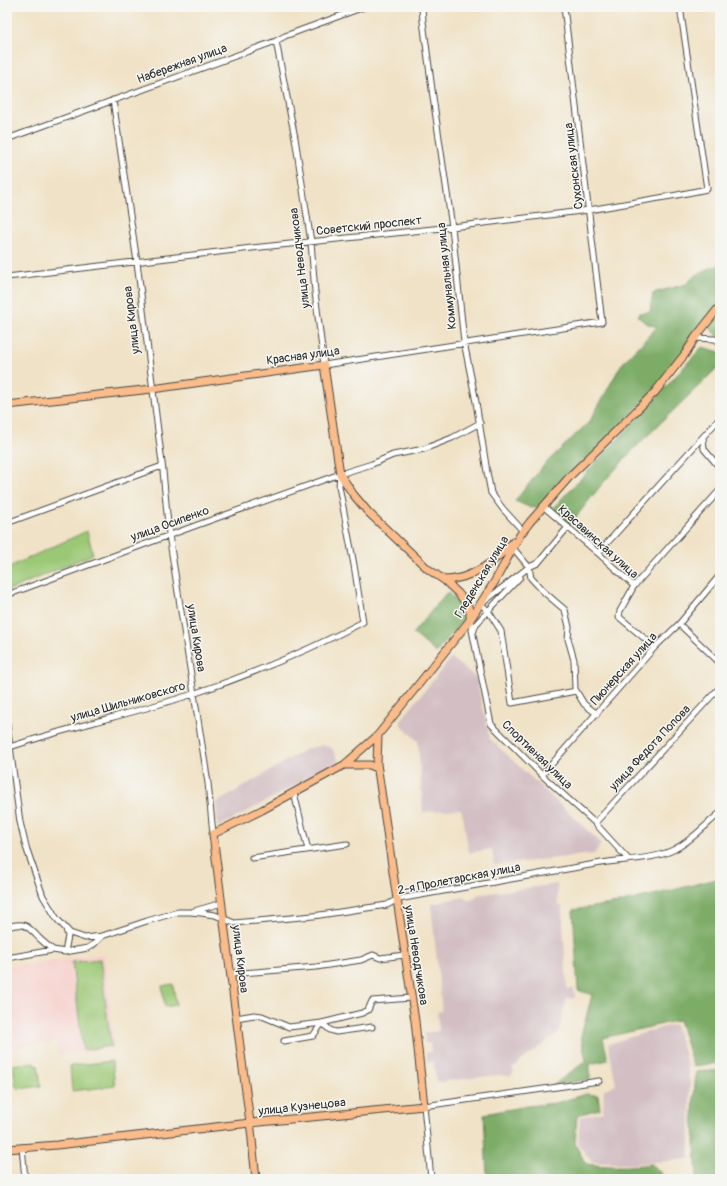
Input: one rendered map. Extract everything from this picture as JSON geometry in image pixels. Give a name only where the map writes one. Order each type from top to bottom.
[{"type":"main road","name":"Гледенская улица","points":[[213,834],[262,810],[344,765],[378,735],[470,620],[495,581],[521,533],[571,475],[655,392],[720,306]]},
{"type":"main road","name":"Красная улица","points":[[7,406],[152,389],[324,364]]},
{"type":"main road","name":"улица Неводчикова","points":[[324,364],[340,474],[353,494],[368,512],[423,564],[444,580],[465,600],[470,613],[470,620]]},
{"type":"main road","points":[[444,580],[460,578],[485,566],[508,548],[521,533]]},
{"type":"main road","name":"улица Неводчикова","points":[[378,735],[377,768],[411,998],[424,1106]]},
{"type":"main road","points":[[344,765],[370,765],[377,768]]},
{"type":"main road","name":"улица Кирова","points":[[213,834],[256,1179]]},
{"type":"main road","name":"улица Кузнецова","points":[[7,1149],[424,1106]]},
{"type":"street","name":"Набережная улица","points":[[7,139],[276,41],[364,7]]},
{"type":"street","name":"Коммунальная улица","points":[[422,7],[432,97],[452,227],[464,342],[480,423],[487,472],[491,493],[521,533]]},
{"type":"street","name":"Сухонская улица","points":[[564,7],[602,322]]},
{"type":"street","name":"Советский проспект","points":[[7,277],[252,248],[452,227],[589,210],[707,189],[680,7]]},
{"type":"street","name":"улица Неводчикова","points":[[276,41],[295,138],[311,242],[315,292],[324,364]]},
{"type":"street","name":"улица Кирова","points":[[113,100],[137,262],[169,535],[208,783],[213,834]]},
{"type":"street","name":"Красная улица","points":[[324,364],[602,322]]},
{"type":"street","points":[[695,338],[715,339],[720,342]]},
{"type":"street","points":[[598,553],[720,418]]},
{"type":"street","name":"улица Осипенко","points":[[7,595],[169,535],[372,464],[393,455],[424,449],[452,438],[480,423]]},
{"type":"street","points":[[703,437],[704,449],[720,468]]},
{"type":"street","points":[[7,523],[162,466]]},
{"type":"street","name":"улица Неводчикова","points":[[340,474],[339,486],[363,622]]},
{"type":"street","points":[[634,586],[720,490]]},
{"type":"street","name":"Красавинская улица","points":[[543,506],[634,586],[620,611],[619,618],[655,647]]},
{"type":"street","points":[[568,527],[538,563],[529,567],[481,604],[489,612],[501,631],[512,703],[576,691]]},
{"type":"street","points":[[513,548],[529,567],[531,578],[544,592],[565,610],[569,627],[568,639],[574,660],[575,689],[584,704],[597,714]]},
{"type":"street","points":[[473,634],[476,624],[489,612],[529,567]]},
{"type":"street","name":"Пионерская улица","points":[[542,775],[655,647],[678,624],[720,575]]},
{"type":"street","name":"Спортивная улица","points":[[470,620],[491,724],[542,775],[595,823],[628,859]]},
{"type":"street","name":"улица Шильниковского","points":[[8,747],[193,694],[279,663],[322,644],[363,622]]},
{"type":"street","points":[[678,624],[720,663]]},
{"type":"street","name":"улица Федота Попова","points":[[595,823],[720,687]]},
{"type":"street","points":[[7,724],[8,747],[20,822],[26,848],[43,896],[57,919],[70,933],[85,938],[102,936]]},
{"type":"street","points":[[294,793],[308,850]]},
{"type":"street","name":"2-я Пролетарская улица","points":[[7,958],[53,950],[65,952],[88,948],[102,936],[178,912],[210,914],[234,923],[313,916],[387,905],[396,900],[462,887],[628,859],[653,857],[675,850],[687,842],[720,813]]},
{"type":"street","points":[[252,858],[347,844]]},
{"type":"street","name":"2-я Пролетарская улица","points":[[190,912],[222,903]]},
{"type":"street","points":[[7,927],[16,924],[27,926],[44,944],[53,950]]},
{"type":"street","points":[[65,927],[68,936],[65,952]]},
{"type":"street","points":[[230,974],[316,967],[360,960],[373,956],[380,958],[405,955]]},
{"type":"street","points":[[236,1018],[254,1015],[262,1016],[288,1027],[322,1023],[365,1012],[368,1010],[372,1001],[411,998]]},
{"type":"street","points":[[322,1023],[330,1030],[336,1032],[372,1027]]},
{"type":"street","points":[[284,1041],[313,1036],[322,1023]]},
{"type":"street","name":"улица Кузнецова","points":[[424,1106],[599,1082]]},
{"type":"street","name":"улица Неводчикова","points":[[424,1106],[431,1179]]},
{"type":"street","points":[[22,1147],[25,1179]]},
{"type":"shaded area","points":[[451,658],[476,678],[490,739],[601,843],[594,854],[494,865],[492,849],[469,853],[462,811],[460,809],[423,812],[418,741],[401,725],[401,720]]},
{"type":"shaded area","points":[[324,745],[332,748],[339,762],[218,827],[216,803],[308,748]]},
{"type":"shaded area","points":[[557,884],[558,906],[562,906],[567,989],[574,989],[575,998],[566,999],[559,1032],[512,1068],[514,1072],[510,1076],[497,1075],[436,1081],[433,1062],[427,1062],[426,1053],[431,1052],[430,1043],[425,1043],[425,1033],[439,1031],[437,1012],[442,1011],[431,904],[465,897],[466,900],[477,898],[476,895]]},
{"type":"shaded area","points":[[104,954],[115,1048],[58,1055],[56,1042],[7,1049],[7,967]]},
{"type":"shaded area","points":[[674,1024],[685,1056],[690,1083],[690,1159],[631,1164],[592,1162],[578,1144],[580,1117],[603,1112],[604,1089],[616,1084],[608,1044]]},
{"type":"green space","points":[[720,265],[720,306],[669,374],[543,506],[531,508],[515,501],[544,465],[590,421],[621,365],[657,327],[648,324],[638,317],[639,313],[650,312],[653,293],[686,284],[695,276],[710,268]]},
{"type":"green space","points":[[720,312],[720,338],[712,330],[710,325]]},
{"type":"green space","points":[[702,347],[720,352],[720,365],[634,449],[602,484],[568,527],[550,511],[639,417]]},
{"type":"green space","points":[[87,531],[93,554],[7,591],[7,568]]},
{"type":"green space","points":[[447,592],[460,604],[464,613],[463,620],[436,653],[413,633]]},
{"type":"green space","points":[[720,878],[720,1063],[693,1066],[679,1020],[603,1038],[608,1060],[590,1064],[590,1079],[552,1086],[586,1061],[581,1036],[592,995],[578,990],[573,910],[618,903]]},
{"type":"green space","points":[[100,959],[111,1046],[83,1050],[72,962]]},
{"type":"green space","points":[[173,984],[176,1005],[165,1007],[162,986]]},
{"type":"green space","points":[[112,1061],[115,1086],[72,1091],[70,1066]]},
{"type":"green space","points":[[35,1062],[36,1066],[38,1065],[41,1086],[18,1089],[16,1087],[13,1065]]},
{"type":"green space","points":[[720,1070],[720,1179],[697,1179],[693,1111],[696,1072]]},
{"type":"green space","points":[[586,1094],[598,1095],[600,1109],[577,1115],[575,1144],[586,1164],[602,1166],[636,1166],[652,1164],[666,1179],[487,1179],[484,1114],[527,1106],[556,1103]]}]
